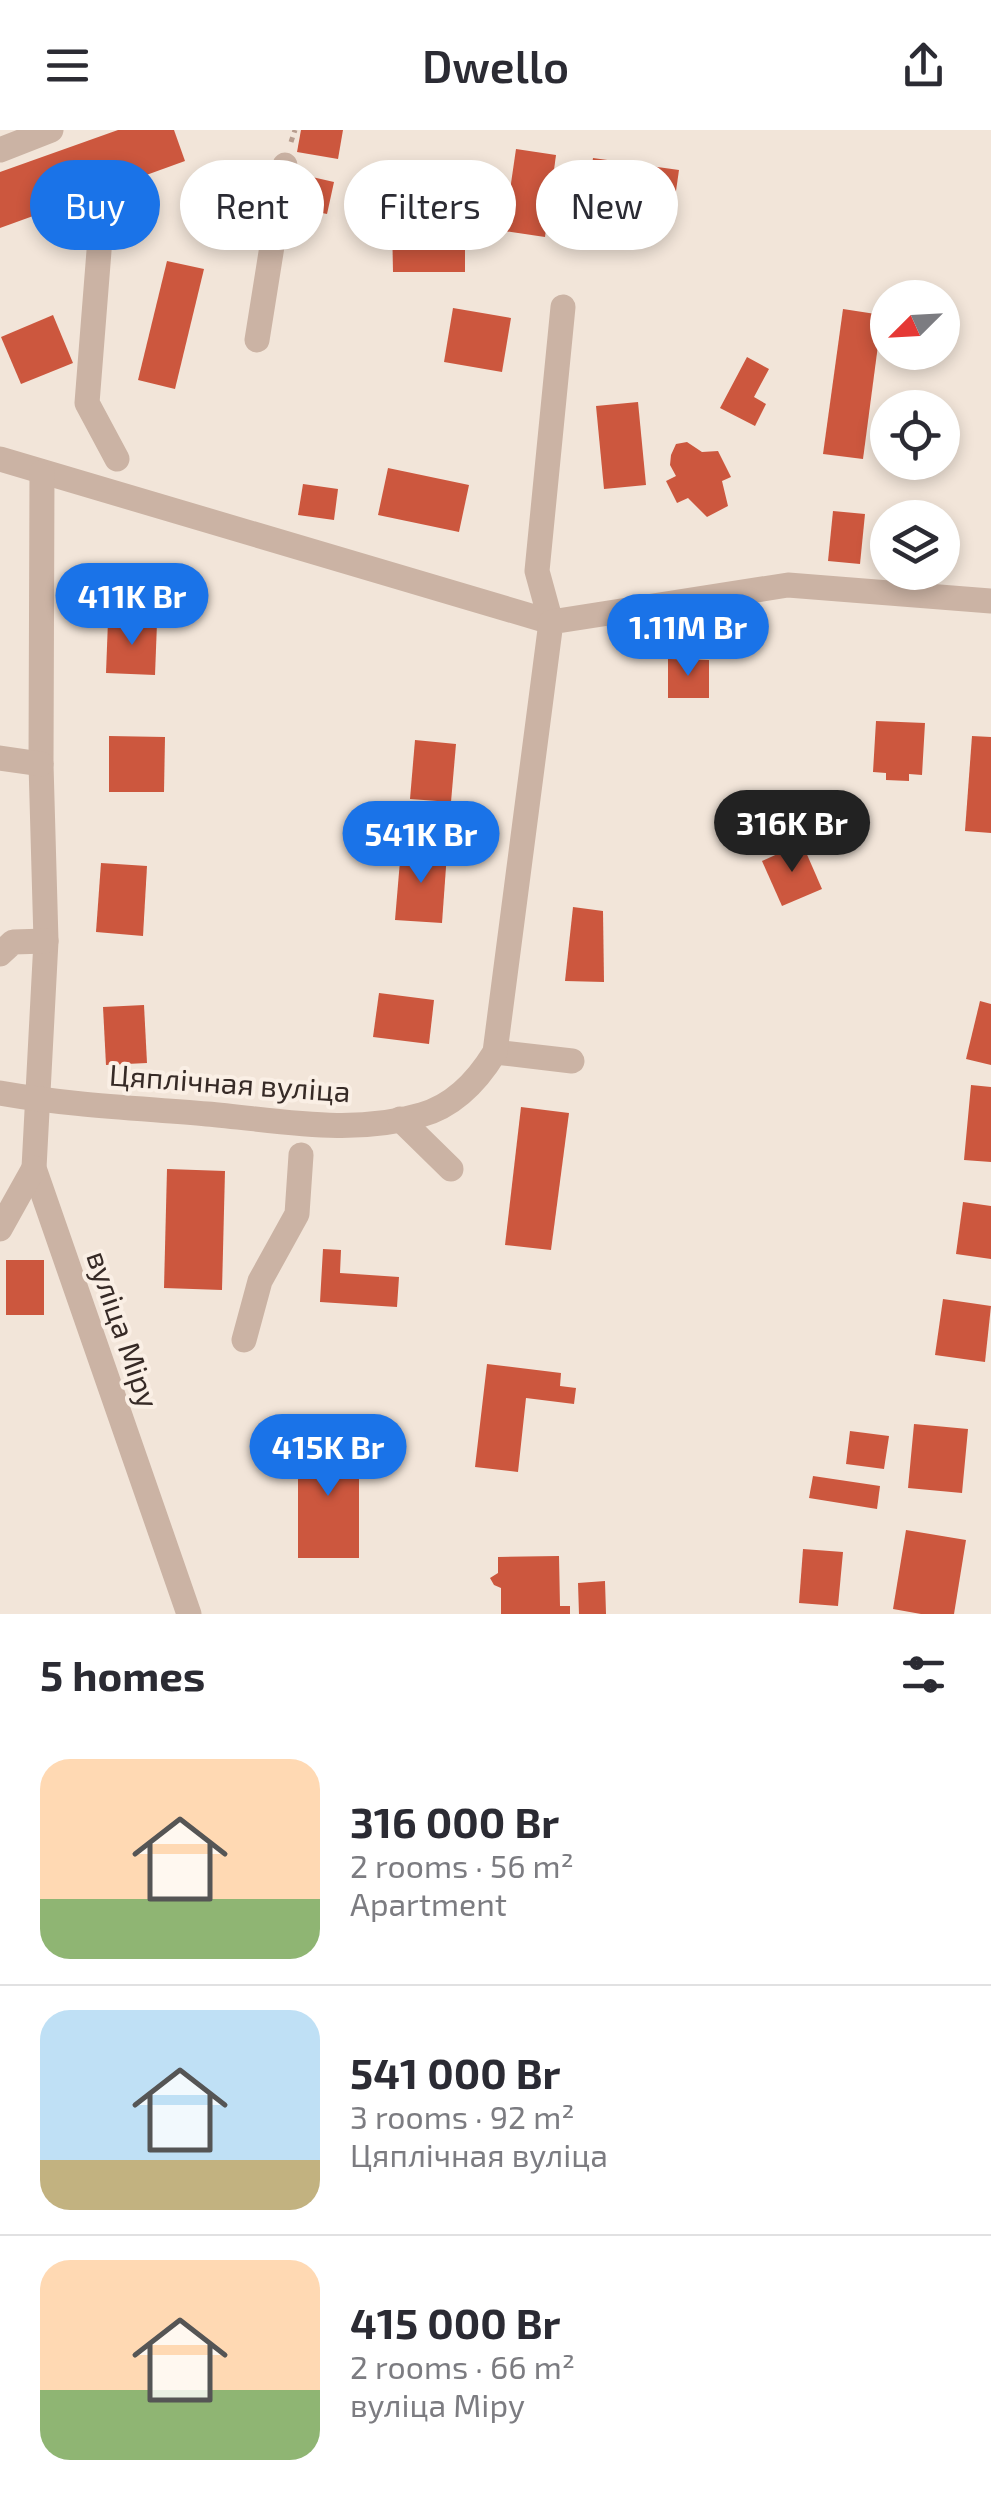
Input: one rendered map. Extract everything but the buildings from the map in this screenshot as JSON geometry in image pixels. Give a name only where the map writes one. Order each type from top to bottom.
[{"type":"street","points":[[0,150],[50,130]]},
{"type":"street","points":[[99,250],[87,404],[117,458]]},
{"type":"street","points":[[257,340],[271,250]]},
{"type":"street","points":[[563,306],[536,571],[551,622],[495,1052],[572,1061]]},
{"type":"street","points":[[0,460],[551,622],[788,586],[991,601]]},
{"type":"street","name":"вуліца Міру","points":[[42,472],[41,764],[46,941],[34,1168],[189,1614]]},
{"type":"street","points":[[0,758],[41,764]]},
{"type":"street","points":[[0,954],[13,942],[46,941]]},
{"type":"street","name":"Цяплічная вуліца","points":[[39,1100],[296,1124],[376,1125],[424,1114],[454,1098],[480,1076],[495,1052]]},
{"type":"street","points":[[0,1093],[39,1100]]},
{"type":"street","points":[[400,1120],[451,1169]]},
{"type":"street","points":[[244,1340],[260,1282],[298,1214],[302,1155]]},
{"type":"street","points":[[0,1229],[34,1168]]}]
